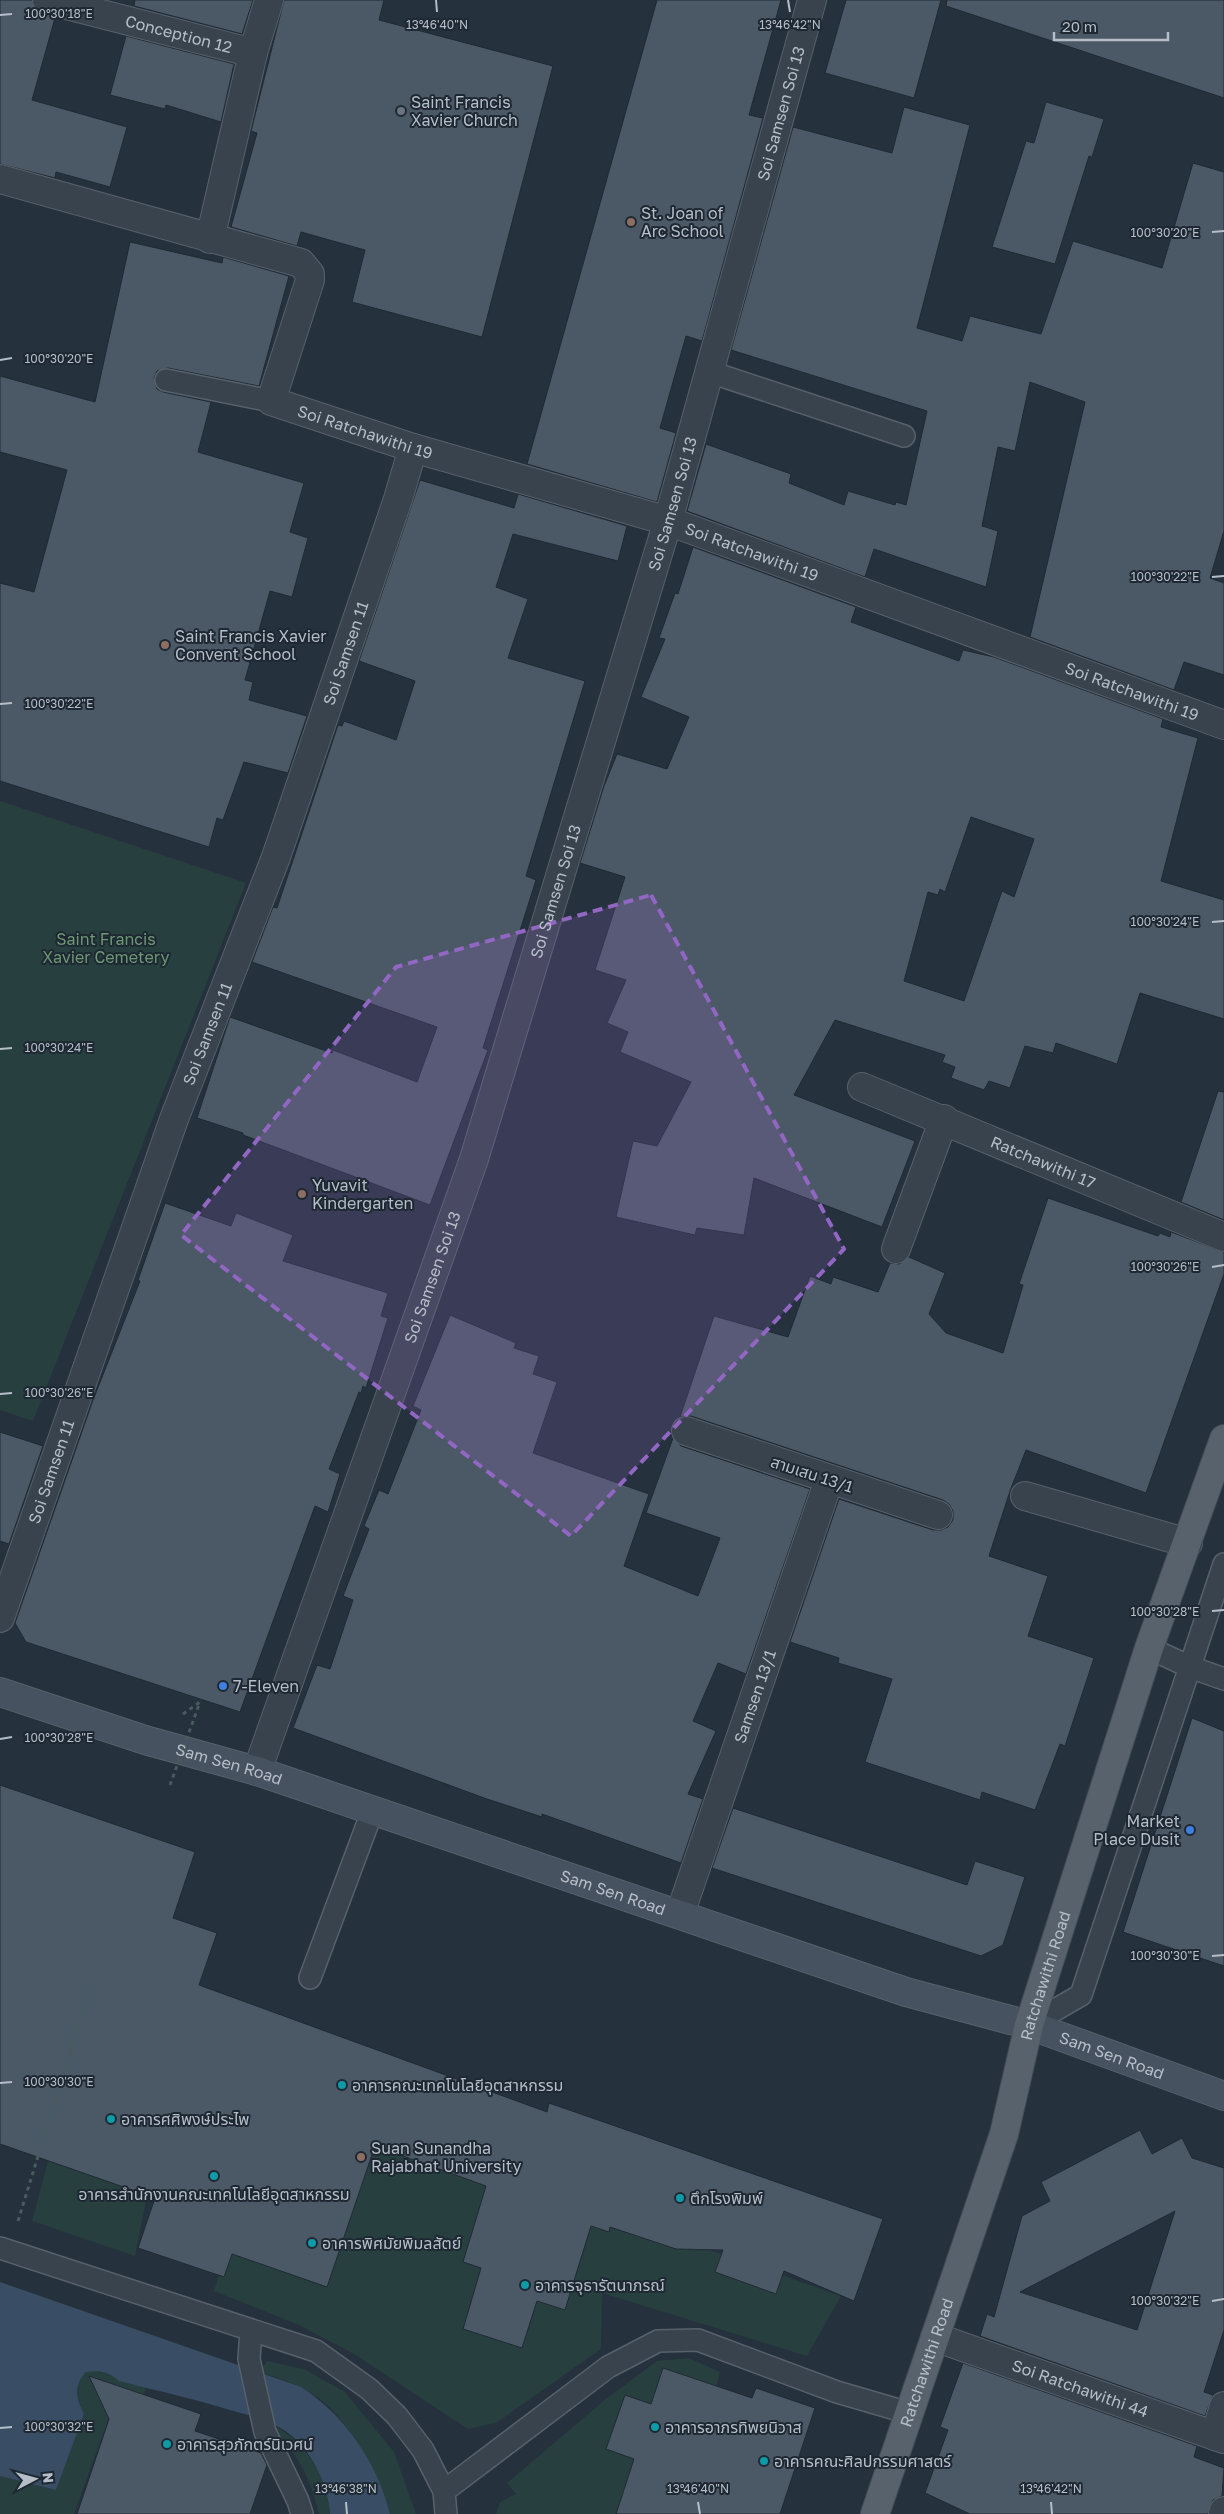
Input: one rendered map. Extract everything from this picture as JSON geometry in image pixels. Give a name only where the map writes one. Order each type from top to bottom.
[{"type":"main road","name":"Ratchawithi Road","points":[[874,2514],[1004,2134],[1029,2025],[1148,1648],[1188,1543],[1224,1439]]},
{"type":"main road","name":"Sam Sen Road","points":[[0,1692],[145,1740],[257,1771],[372,1812],[680,1914],[906,1992],[1029,2025],[1224,2096]]},
{"type":"street","name":"Conception 12","points":[[47,0],[253,53]]},
{"type":"street","points":[[210,239],[253,53],[269,0]]},
{"type":"street","name":"Soi Samsen Soi 13","points":[[257,1771],[474,1159],[668,521],[812,0]]},
{"type":"street","points":[[0,179],[301,263],[310,274],[310,280],[271,401]]},
{"type":"street","name":"Soi Ratchawithi 19","points":[[271,401],[413,448],[668,521],[1224,725]]},
{"type":"street","name":"Soi Samsen 11","points":[[0,1618],[174,1119],[276,856],[398,499],[413,448]]},
{"type":"street","name":"Ratchawithi 17","points":[[862,1087],[1224,1237]]},
{"type":"street","points":[[896,1249],[944,1120]]},
{"type":"street","name":"สามเสน 13/1","points":[[686,1431],[938,1515]]},
{"type":"street","name":"Samsen 13/1","points":[[680,1914],[829,1480]]},
{"type":"street","points":[[1025,1496],[1188,1543]]},
{"type":"street","name":"Soi Ratchawithi 44","points":[[935,2337],[1219,2437]]},
{"type":"street","points":[[1219,2437],[1224,2406]]},
{"type":"lane","points":[[710,372],[904,436]]},
{"type":"lane","points":[[166,380],[271,401]]},
{"type":"lane","points":[[1029,2025],[1081,1995],[1224,1564]]},
{"type":"lane","points":[[1148,1648],[1190,1667],[1224,1679]]},
{"type":"lane","points":[[310,1978],[372,1812]]},
{"type":"lane","points":[[4,2250],[316,2351],[369,2389],[397,2416],[423,2450],[444,2491],[446,2514]]},
{"type":"lane","points":[[252,2330],[249,2359],[265,2432],[298,2501],[302,2514]]},
{"type":"lane","points":[[444,2491],[608,2367],[658,2341],[698,2340],[837,2392],[909,2413]]},
{"type":"path","points":[[170,1785],[200,1702]]},
{"type":"path","points":[[4,2250],[90,1988]]},
{"type":"highlighted area","points":[[651,895],[844,1249],[571,1536],[181,1235],[396,967]]},
{"type":"green space","name":"Saint Francis Xavier Cemetery","points":[[0,801],[246,883],[33,1421],[0,1410]]},
{"type":"green space","points":[[79,2047],[172,2071],[135,2256],[32,2221]]},
{"type":"green space","points":[[275,2097],[841,2296],[807,2356],[602,2293],[601,2349],[496,2423],[468,2429],[354,2354],[299,2325],[214,2291]]},
{"type":"green space","points":[[689,2358],[720,2372],[681,2514],[496,2514],[500,2502],[516,2494],[507,2483],[607,2398],[657,2361]]},
{"type":"green space","points":[[267,2361],[304,2369],[345,2392],[394,2452],[416,2514],[390,2514],[372,2468],[342,2421],[313,2394],[291,2383],[260,2372]]},
{"type":"green space","points":[[99,2370],[111,2374],[119,2381],[146,2387],[138,2416],[111,2412],[74,2514],[0,2514],[0,2476],[56,2490],[84,2414],[77,2392],[79,2382],[86,2372]]},
{"type":"green space","points":[[268,2422],[281,2429],[303,2448],[319,2472],[328,2500],[330,2514],[319,2514],[311,2487],[300,2464]]},
{"type":"water","points":[[0,2282],[301,2387],[331,2411],[357,2442],[377,2477],[390,2514],[330,2514],[326,2490],[316,2467],[302,2446],[293,2437],[273,2424],[255,2417],[119,2381],[111,2375],[100,2371],[86,2372],[79,2382],[77,2392],[84,2414],[56,2490],[0,2476]]},
{"type":"building","points":[[0,0],[32,0],[36,11],[55,18],[32,100],[127,127],[110,187],[56,172],[55,178],[0,164]]},
{"type":"building","points":[[135,0],[253,0],[242,34],[134,6]]},
{"type":"building","name":"Saint Francis Xavier Church","points":[[284,0],[384,0],[379,20],[553,66],[482,337],[352,302],[365,250],[301,232],[297,246],[231,227],[257,133],[251,131]]},
{"type":"building","name":"St. Joan of Arc School","points":[[657,0],[781,0],[749,115],[763,118],[702,341],[686,336],[660,428],[676,433],[657,502],[527,464]]},
{"type":"building","points":[[846,0],[941,0],[914,98],[825,73]]},
{"type":"building","points":[[947,0],[1224,0],[1224,98],[946,6]]},
{"type":"building","points":[[126,36],[234,64],[221,122],[166,105],[165,109],[110,95]]},
{"type":"building","points":[[1046,102],[1104,119],[1092,157],[1089,156],[1055,264],[992,247],[1026,141],[1034,143]]},
{"type":"building","points":[[904,107],[970,125],[917,328],[962,341],[970,316],[1041,334],[1073,241],[1162,268],[1193,163],[1224,172],[1224,531],[1210,578],[1224,583],[1224,675],[1184,662],[1174,690],[1030,637],[1085,402],[1030,382],[1015,451],[998,447],[982,526],[998,531],[986,587],[874,549],[865,577],[687,511],[706,444],[791,474],[789,483],[844,505],[848,491],[895,505],[896,502],[906,505],[927,411],[731,350],[793,127],[892,153]]},
{"type":"building","name":"Saint Francis Xavier Convent School","points":[[130,242],[222,263],[223,257],[289,276],[259,386],[168,368],[157,371],[154,378],[157,389],[163,392],[211,402],[198,452],[304,483],[290,532],[308,538],[292,597],[270,591],[245,680],[253,682],[249,700],[307,716],[288,773],[244,762],[223,820],[217,818],[209,847],[0,781],[0,583],[34,592],[67,470],[0,452],[0,376],[95,402]]},
{"type":"building","points":[[420,480],[514,508],[518,494],[627,526],[618,561],[513,534],[496,587],[528,599],[508,658],[585,681],[526,876],[536,880],[483,1048],[488,1050],[430,1205],[243,1135],[243,1133],[197,1118],[230,1017],[332,1053],[333,1050],[417,1082],[437,1027],[252,962],[273,907],[277,908],[338,725],[342,726],[344,721],[396,740],[415,681],[359,661]]},
{"type":"building","points":[[693,547],[856,607],[851,622],[959,661],[963,650],[994,657],[1163,719],[1161,727],[1198,738],[1161,881],[1224,900],[1224,1019],[1140,993],[1117,1064],[1056,1043],[1053,1053],[1025,1046],[1010,1088],[989,1081],[984,1090],[951,1078],[955,1067],[942,1062],[945,1055],[835,1020],[794,1095],[915,1141],[882,1227],[754,1178],[744,1235],[697,1228],[695,1235],[616,1217],[633,1141],[657,1146],[691,1082],[620,1052],[628,1032],[607,1023],[626,980],[595,970],[625,877],[580,863],[604,786],[617,754],[667,769],[689,717],[641,697],[665,639],[659,638],[675,593],[678,594]],"holes":[[[971,817],[1034,839],[1014,897],[1002,891],[964,1001],[904,981],[928,892],[938,895],[940,889],[945,892]]]},
{"type":"building","points":[[1218,1091],[1224,1092],[1224,1220],[1181,1202]]},
{"type":"building","points":[[1048,1198],[1158,1236],[1160,1233],[1170,1237],[1171,1232],[1224,1252],[1224,1274],[1146,1493],[1026,1450],[1010,1491],[989,1556],[1048,1576],[1028,1636],[1094,1658],[1065,1746],[1060,1744],[1035,1810],[982,1792],[980,1800],[865,1762],[892,1679],[838,1663],[839,1658],[790,1642],[839,1499],[933,1530],[941,1530],[948,1527],[953,1520],[953,1511],[949,1504],[943,1500],[691,1416],[680,1417],[714,1316],[788,1337],[810,1276],[831,1284],[833,1277],[878,1292],[890,1263],[899,1264],[909,1257],[945,1273],[929,1314],[946,1333],[1003,1353],[1023,1285],[1019,1284]]},
{"type":"building","points":[[165,1203],[231,1226],[236,1213],[293,1235],[283,1261],[388,1293],[381,1316],[388,1318],[366,1388],[363,1386],[361,1393],[359,1392],[329,1469],[340,1474],[328,1512],[315,1506],[240,1712],[26,1642],[15,1623],[93,1400],[140,1281],[138,1280]]},
{"type":"building","points":[[450,1315],[516,1343],[514,1348],[539,1356],[533,1374],[557,1382],[533,1453],[649,1494],[624,1566],[698,1596],[720,1538],[646,1513],[673,1438],[681,1446],[810,1489],[746,1674],[718,1663],[693,1721],[716,1731],[688,1794],[703,1799],[681,1863],[542,1814],[542,1817],[487,1799],[293,1728],[317,1665],[330,1669],[353,1600],[343,1596],[369,1529],[364,1526],[379,1490],[388,1494],[421,1410],[413,1406]]},
{"type":"building","points":[[0,1432],[43,1446],[9,1544],[0,1541]]},
{"type":"building","name":"Market Place Dusit","points":[[1192,1718],[1224,1731],[1224,1966],[1123,1932]]},
{"type":"building","points":[[0,1785],[195,1852],[173,1918],[217,1933],[199,1985],[547,2112],[549,2103],[883,2219],[854,2301],[784,2271],[776,2294],[715,2272],[723,2250],[676,2249],[610,2227],[609,2232],[591,2226],[565,2310],[537,2301],[522,2348],[463,2329],[481,2268],[463,2262],[486,2186],[375,2146],[327,2287],[232,2254],[224,2277],[138,2248],[155,2198],[0,2144]]},
{"type":"building","points":[[733,1808],[967,1885],[975,1861],[1025,1877],[1003,1945],[981,1956],[712,1868]]},
{"type":"building","points":[[1140,2130],[1152,2154],[1182,2138],[1192,2158],[1224,2168],[1224,2330],[1204,2392],[1213,2395],[1205,2416],[980,2336],[987,2314],[994,2317],[1022,2216],[1050,2201],[1041,2182]],"holes":[[[1175,2211],[1137,2330],[1020,2292]]]},
{"type":"building","points":[[963,2363],[1197,2446],[1194,2457],[1224,2468],[1222,2496],[1213,2500],[1208,2514],[970,2514],[925,2493],[948,2430],[940,2427]]},
{"type":"building","points":[[663,2368],[752,2398],[756,2388],[815,2408],[780,2514],[616,2514],[634,2459],[606,2449],[625,2395],[651,2404]]},
{"type":"building","name":"อาคารสุวภักตร์นิเวศน์","points":[[89,2376],[201,2414],[195,2431],[261,2453],[267,2465],[250,2514],[77,2514],[109,2419]]},
{"type":"place","name":"Saint Francis Xavier Church","points":[[401,111]]},
{"type":"place","name":"St. Joan of Arc School","points":[[631,222]]},
{"type":"place","name":"Saint Francis Xavier Convent School","points":[[165,645]]},
{"type":"place","name":"Yuvavit Kindergarten","points":[[302,1194]]},
{"type":"place","name":"7-Eleven","points":[[223,1686]]},
{"type":"place","name":"Market Place Dusit","points":[[1190,1830]]},
{"type":"place","name":"อาคารคณะเทคโนโลยีอุตสาหกรรม","points":[[342,2085]]},
{"type":"place","name":"อาคารศศิพงษ์ประไพ","points":[[111,2119]]},
{"type":"place","name":"Suan Sunandha Rajabhat University","points":[[361,2157]]},
{"type":"place","name":"อาคารสำนักงานคณะเทคโนโลยีอุตสาหกรรม","points":[[214,2176]]},
{"type":"place","name":"ตึกโรงพิมพ์","points":[[680,2198]]},
{"type":"place","name":"อาคารพิศมัยพิมลสัตย์","points":[[312,2243]]},
{"type":"place","name":"อาคารจุธารัตนาภรณ์","points":[[525,2285]]},
{"type":"place","name":"อาคารอาภรทิพยนิวาส","points":[[655,2427]]},
{"type":"place","name":"อาคารสุวภักตร์นิเวศน์","points":[[167,2444]]},
{"type":"place","name":"อาคารคณะศิลปกรรมศาสตร์","points":[[764,2461]]}]
